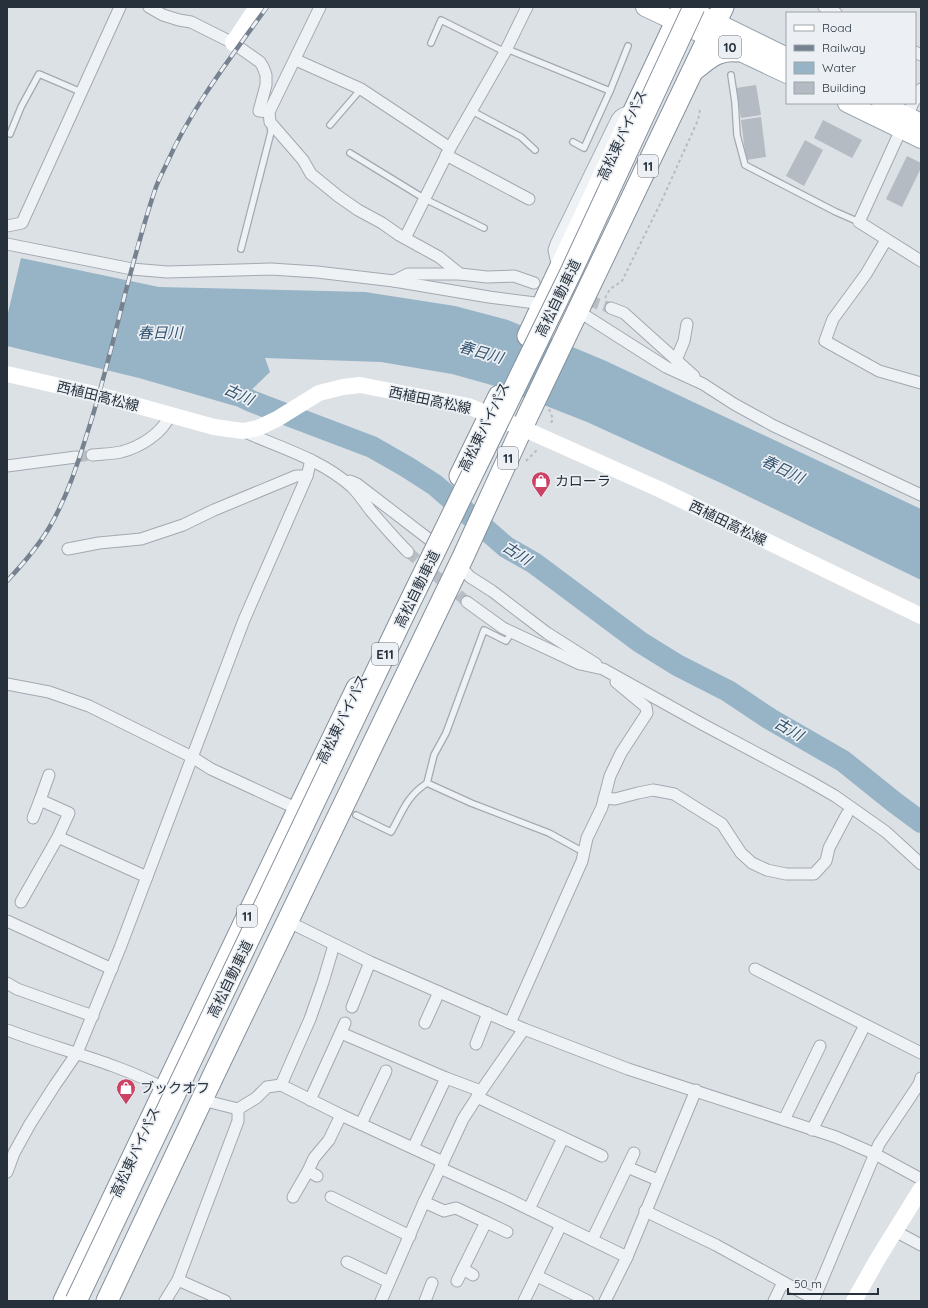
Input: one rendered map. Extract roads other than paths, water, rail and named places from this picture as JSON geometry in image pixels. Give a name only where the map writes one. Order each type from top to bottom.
[{"type":"highway","name":"高松自動車道","points":[[76,1301],[394,635],[571,272],[694,7]]},
{"type":"highway","name":"高松東バイパス","points":[[64,1301],[299,808],[432,536],[681,12]]},
{"type":"highway","name":"高松自動車道","points":[[90,1301],[414,625],[714,18]]},
{"type":"highway","name":"11","points":[[107,1301],[287,921],[461,561],[525,421],[581,318],[693,71],[714,18]]},
{"type":"highway","points":[[693,71],[710,57],[720,52],[728,50],[738,51]]},
{"type":"main road","points":[[233,43],[257,7]]},
{"type":"main road","name":"10","points":[[646,7],[714,18],[786,56]]},
{"type":"main road","name":"10","points":[[714,18],[738,51],[786,74]]},
{"type":"main road","points":[[853,104],[912,114]]},
{"type":"main road","points":[[884,104],[912,114]]},
{"type":"main road","points":[[912,114],[921,139]]},
{"type":"main road","name":"西植田高松線","points":[[7,374],[99,395],[214,427],[250,430],[277,419],[319,393],[343,387],[360,385],[468,406],[493,408],[525,421],[661,490],[921,616]]},
{"type":"main road","points":[[854,1301],[921,1187]]},
{"type":"street","points":[[7,226],[22,223],[120,7]]},
{"type":"street","points":[[149,7],[163,15],[191,22],[233,43],[260,62],[266,75],[266,85],[259,111],[270,117],[303,160],[311,174],[338,196],[405,238],[439,257],[460,274]]},
{"type":"street","points":[[270,117],[320,7]]},
{"type":"street","points":[[405,238],[448,152],[506,50],[527,7]]},
{"type":"street","points":[[824,7],[834,12]]},
{"type":"street","points":[[296,60],[361,89],[448,152],[529,199]]},
{"type":"street","points":[[916,103],[921,89]]},
{"type":"street","points":[[916,104],[859,222],[921,261]]},
{"type":"street","points":[[886,240],[866,274],[833,319],[825,341],[879,371],[921,383]]},
{"type":"street","points":[[7,244],[132,268],[167,272],[271,269],[317,272],[394,281],[489,297],[541,308]]},
{"type":"street","points":[[394,281],[408,274],[460,274],[487,277],[514,276],[534,283]]},
{"type":"street","points":[[611,308],[624,313],[703,384]]},
{"type":"street","points":[[581,318],[666,366],[703,384],[734,404],[774,426],[921,495]]},
{"type":"street","points":[[676,360],[684,341],[687,324]]},
{"type":"street","points":[[92,455],[120,452],[141,444],[166,424],[170,415]]},
{"type":"street","points":[[250,430],[272,444],[293,451],[357,484],[432,536]]},
{"type":"street","points":[[7,466],[76,457]]},
{"type":"street","points":[[7,1172],[14,1153],[30,1124],[77,1053],[93,1016],[244,620],[307,476],[311,460]]},
{"type":"street","points":[[326,468],[352,487],[388,531],[408,552]]},
{"type":"street","points":[[68,549],[99,543],[141,539],[183,525],[214,510],[296,476],[307,476]]},
{"type":"street","points":[[461,561],[470,577],[492,591],[547,633],[603,669],[818,786],[886,832],[921,864]]},
{"type":"street","points":[[467,602],[503,628],[580,664],[603,669]]},
{"type":"street","points":[[510,1023],[582,861],[583,850],[602,807],[610,776],[621,753],[647,713],[646,707],[615,680],[616,676]]},
{"type":"street","points":[[7,684],[49,692],[70,698],[89,706],[192,757],[211,769],[289,805],[299,808]]},
{"type":"street","points":[[33,818],[49,774]]},
{"type":"street","points":[[818,786],[824,794],[847,814],[883,838],[904,849]]},
{"type":"street","points":[[604,798],[615,799],[653,790],[674,794],[722,824],[741,853],[752,863],[767,870],[786,874],[814,874],[826,861],[829,848],[847,814]]},
{"type":"street","points":[[21,902],[58,837],[69,813],[40,800]]},
{"type":"street","points":[[58,837],[147,877]]},
{"type":"street","points":[[7,921],[112,969]]},
{"type":"street","points":[[287,921],[370,962],[524,1029],[628,1069],[836,1137],[874,1154],[921,1187]]},
{"type":"street","points":[[281,1085],[310,1019],[334,945]]},
{"type":"street","points":[[352,1007],[370,962]]},
{"type":"street","points":[[755,969],[921,1053]]},
{"type":"street","points":[[7,983],[17,989],[93,1016]]},
{"type":"street","points":[[425,1023],[439,992]]},
{"type":"street","points":[[476,1044],[488,1013]]},
{"type":"street","points":[[812,1130],[865,1025]]},
{"type":"street","points":[[310,1100],[343,1028],[602,1156]]},
{"type":"street","points":[[381,1301],[424,1202],[463,1119],[524,1029]]},
{"type":"street","points":[[7,1030],[140,1076],[165,1089]]},
{"type":"street","points":[[784,1120],[820,1046]]},
{"type":"street","points":[[361,1124],[386,1070]]},
{"type":"street","points":[[413,1148],[446,1078]]},
{"type":"street","points":[[645,1211],[716,1245],[814,1300],[874,1154],[879,1144],[919,1084],[921,1078]]},
{"type":"street","points":[[202,1100],[238,1109],[256,1098],[267,1087],[281,1085],[341,1115],[413,1148],[441,1165],[627,1257]]},
{"type":"street","points":[[605,1301],[627,1257],[696,1090]]},
{"type":"street","points":[[165,1301],[178,1280],[238,1121],[238,1109]]},
{"type":"street","points":[[293,1197],[312,1174],[314,1158],[329,1140],[341,1115]]},
{"type":"street","points":[[529,1209],[563,1138]]},
{"type":"street","points":[[592,1240],[634,1152]]},
{"type":"street","points":[[627,1167],[658,1180]]},
{"type":"street","points":[[331,1197],[410,1236]]},
{"type":"street","points":[[424,1202],[444,1211],[456,1208],[508,1232]]},
{"type":"street","points":[[457,1281],[486,1222]]},
{"type":"street","points":[[524,1301],[561,1225]]},
{"type":"street","points":[[895,1231],[921,1245]]},
{"type":"street","points":[[347,1262],[389,1282]]},
{"type":"street","points":[[463,1269],[473,1275]]},
{"type":"street","points":[[536,1276],[588,1301]]},
{"type":"street","points":[[178,1280],[212,1298],[225,1301]]},
{"type":"street","points":[[774,1301],[783,1282]]},
{"type":"street","points":[[425,1301],[432,1283]]},
{"type":"lane","points":[[431,43],[441,20],[506,50],[610,90]]},
{"type":"lane","points":[[573,142],[584,148],[628,46]]},
{"type":"lane","points":[[10,134],[21,107],[39,74],[81,92]]},
{"type":"lane","points":[[731,75],[735,102],[737,135],[745,165],[836,212],[859,222]]},
{"type":"lane","points":[[330,125],[361,89]]},
{"type":"lane","points":[[472,111],[522,137],[536,150]]},
{"type":"lane","points":[[241,249],[271,132],[270,117]]},
{"type":"lane","points":[[350,153],[425,199],[484,228]]},
{"type":"lane","points":[[356,815],[391,832],[409,799],[416,791],[427,783],[434,755],[446,733],[484,630],[506,641],[512,632]]},
{"type":"lane","points":[[427,783],[471,803],[549,833],[578,849],[583,850]]},
{"type":"water","name":"春日川","points":[[21,258],[159,287],[365,292],[455,306],[508,320],[606,361],[921,509],[921,580],[723,484],[587,422],[495,386],[452,374],[381,362],[265,358],[270,372],[235,406],[139,378],[7,346],[7,317]]},
{"type":"waterway","name":"古川","points":[[216,384],[251,401],[372,447],[407,467],[435,485],[506,547],[534,563],[640,642],[677,665],[728,691],[770,719],[843,761],[921,822]]},
{"type":"tunnel","points":[[557,290],[611,308]]},
{"type":"tunnel","points":[[76,457],[92,455]]},
{"type":"tunnel","points":[[408,552],[467,602]]},
{"type":"railway","points":[[7,581],[29,556],[49,528],[74,474],[100,389],[138,244],[160,178],[177,142],[200,102],[267,7]]},
{"type":"place","name":"カローラ","points":[[541,498]]},
{"type":"place","name":"ブックオフ","points":[[126,1105]]}]
